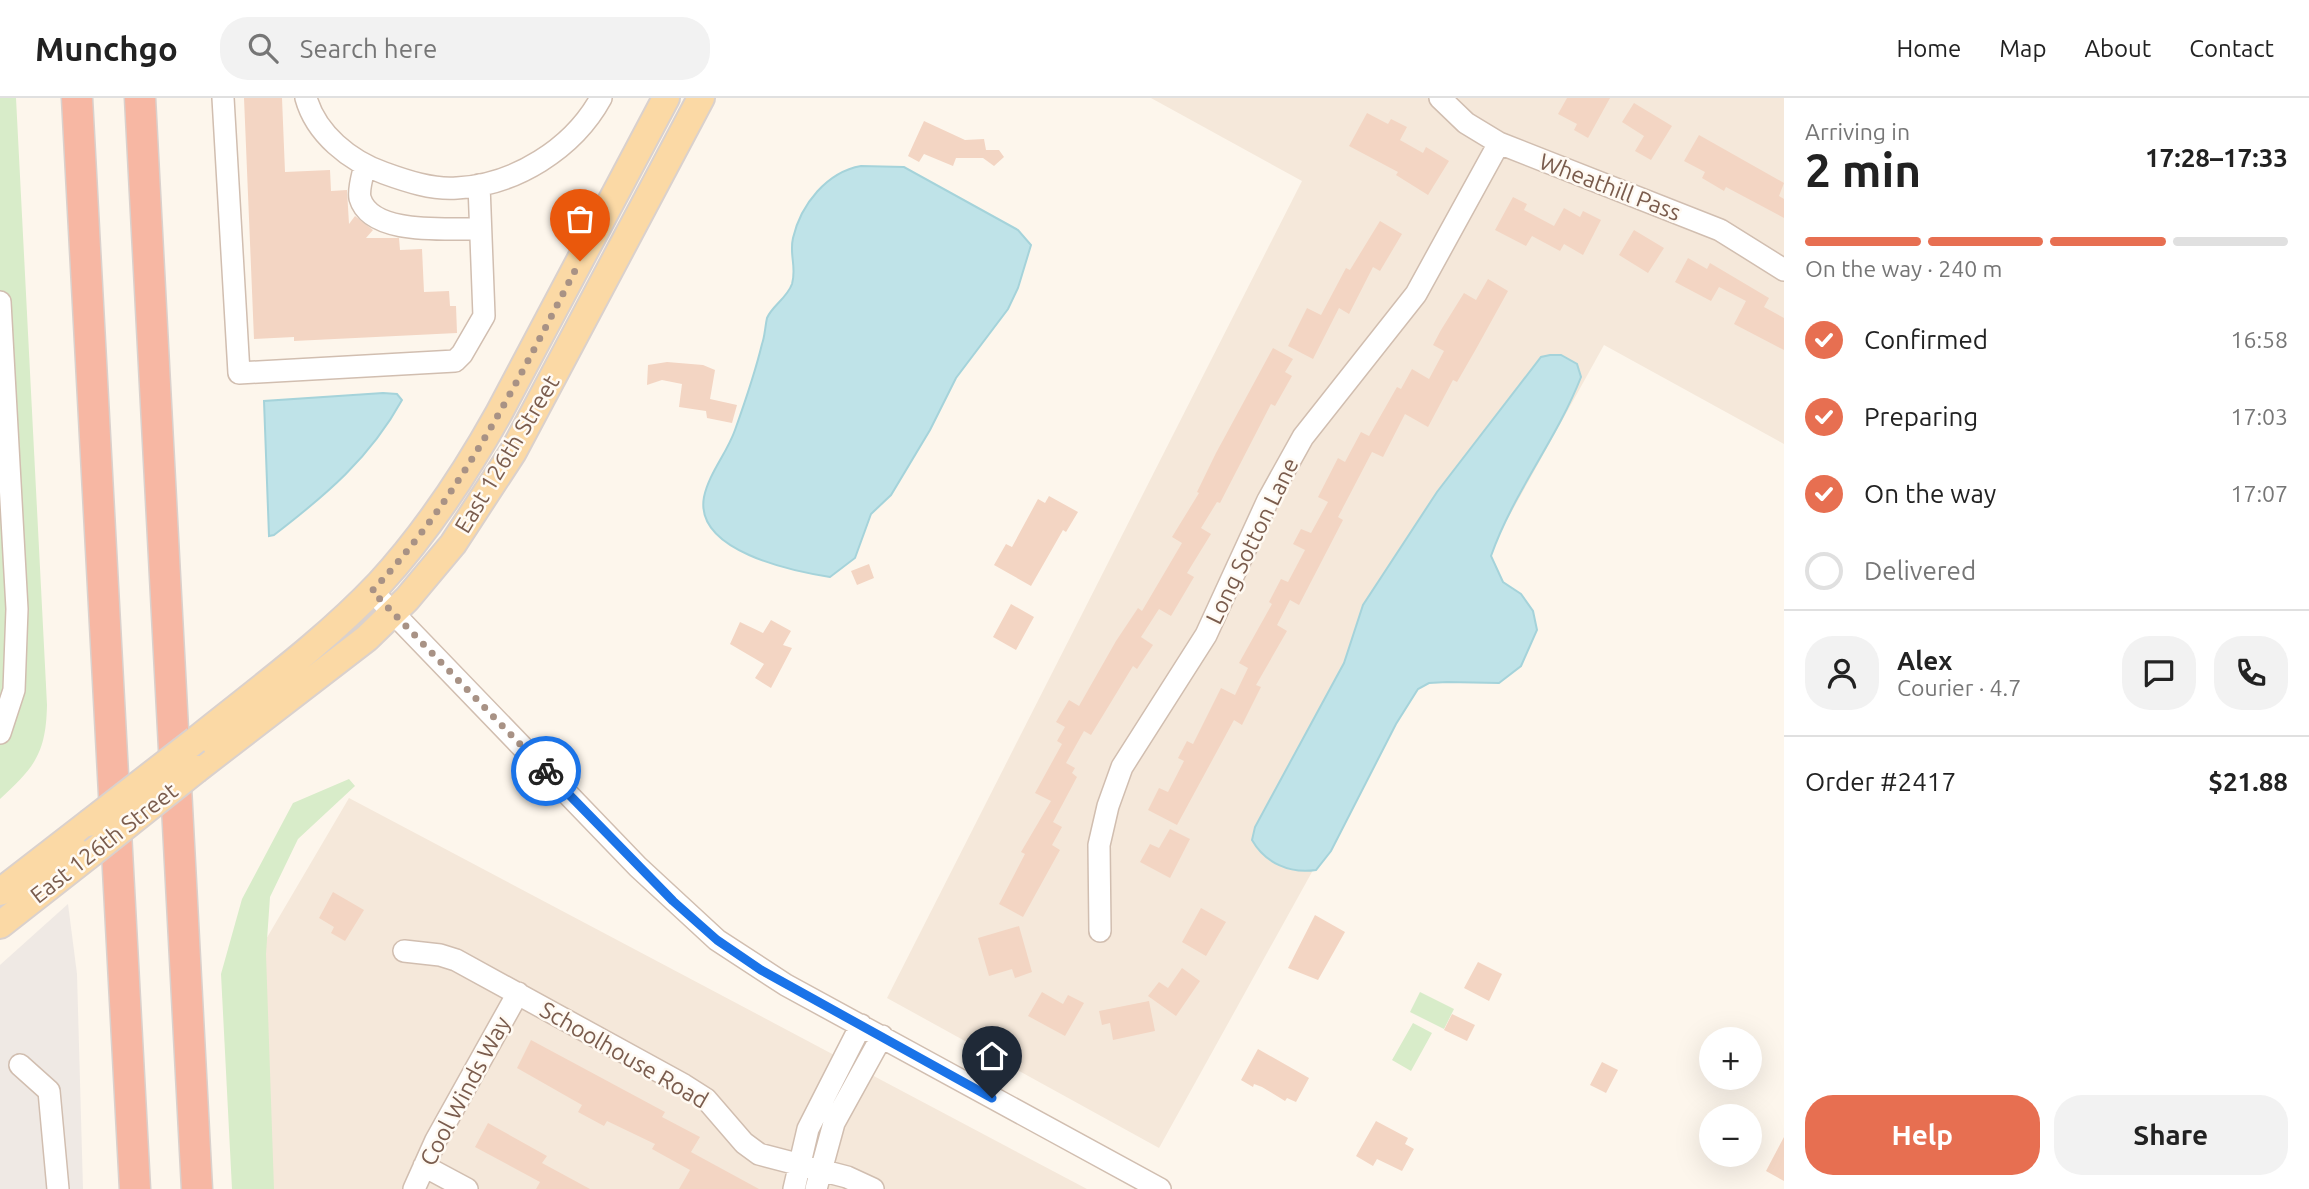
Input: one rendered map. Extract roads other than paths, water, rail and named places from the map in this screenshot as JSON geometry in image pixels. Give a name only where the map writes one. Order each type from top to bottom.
[{"type":"highway","points":[[77,98],[135,1189]]},
{"type":"highway","points":[[140,98],[197,1189]]},
{"type":"main road","name":"East 126th Street","points":[[0,892],[295,660],[372,591],[428,526],[472,462],[666,98]]},
{"type":"main road","name":"East 126th Street","points":[[0,925],[197,769],[339,663],[395,612],[448,551],[495,484],[701,98]]},
{"type":"street","points":[[223,98],[239,373],[455,360],[462,355],[484,316],[479,185]]},
{"type":"street","points":[[306,98],[309,110],[327,135],[350,157],[365,165],[429,186],[455,189],[479,185],[536,164],[561,147],[581,127],[601,98]]},
{"type":"street","name":"Wheathill Pass","points":[[1440,98],[1466,123],[1499,143],[1720,230],[1784,270]]},
{"type":"street","name":"Long Sotton Lane","points":[[1100,931],[1099,845],[1113,788],[1122,767],[1206,635],[1268,500],[1303,437],[1416,294],[1499,143]]},
{"type":"street","points":[[365,165],[359,196],[368,212],[387,223],[480,229]]},
{"type":"street","points":[[0,302],[17,609],[14,690],[0,733]]},
{"type":"street","points":[[372,591],[693,919],[761,970],[1160,1189]]},
{"type":"street","name":"Schoolhouse Road","points":[[404,951],[440,955],[456,960],[697,1093],[715,1108],[751,1149],[769,1158],[798,1166],[818,1179],[873,1189]]},
{"type":"street","name":"Cool Winds Way","points":[[414,1189],[517,993]]},
{"type":"street","points":[[794,1189],[814,1113],[861,1025]]},
{"type":"street","points":[[818,1179],[834,1123],[882,1036]]},
{"type":"street","points":[[20,1065],[49,1091],[58,1189]]},
{"type":"street","points":[[424,1166],[467,1189]]},
{"type":"water","points":[[861,166],[904,167],[1018,230],[1031,245],[1018,288],[1008,309],[956,378],[930,430],[891,495],[871,514],[855,558],[830,577],[771,563],[729,544],[714,531],[705,516],[704,497],[739,419],[764,338],[767,318],[792,284],[792,244],[802,213],[817,191],[827,182],[849,169]]},
{"type":"water","points":[[1561,355],[1577,364],[1581,377],[1560,422],[1511,510],[1491,556],[1503,582],[1521,594],[1533,611],[1537,630],[1521,666],[1499,683],[1429,683],[1418,689],[1396,724],[1331,851],[1316,870],[1297,870],[1271,861],[1252,840],[1255,827],[1344,663],[1363,605],[1437,492],[1541,357]]},
{"type":"water","points":[[397,394],[402,400],[376,440],[329,490],[274,535],[269,536],[264,401]]}]
